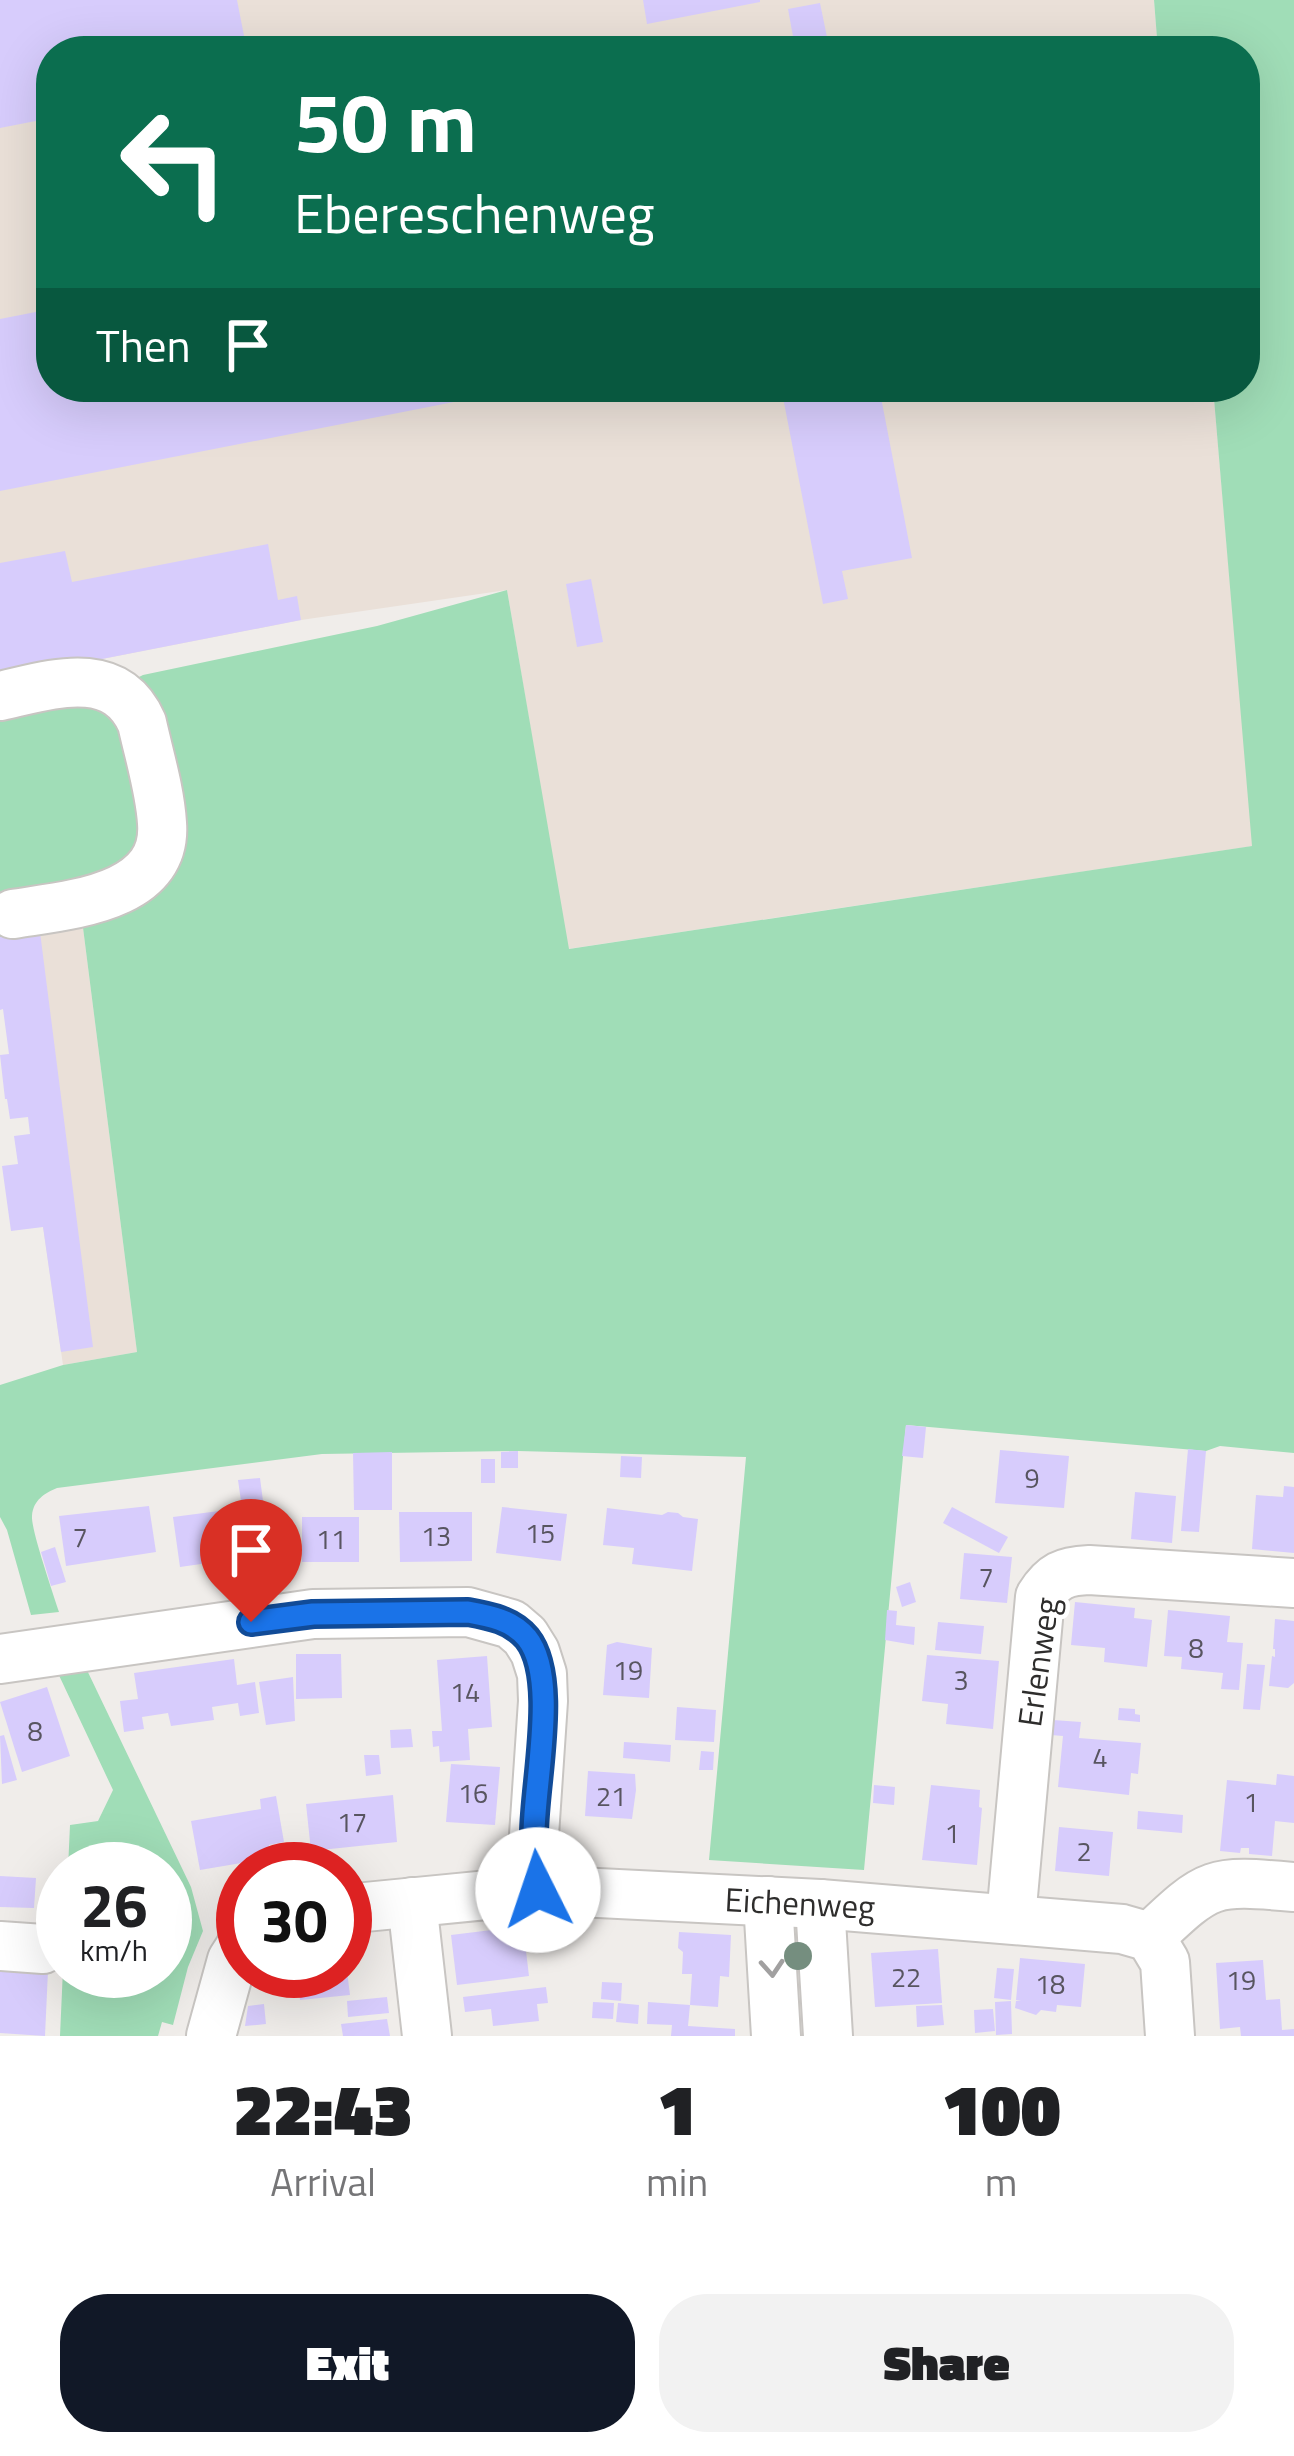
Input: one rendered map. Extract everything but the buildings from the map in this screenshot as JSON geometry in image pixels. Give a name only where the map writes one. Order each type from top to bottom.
[{"type":"street","points":[[0,695],[64,682],[92,682],[114,690],[136,709],[142,723],[163,826],[152,868],[130,884],[87,902],[13,914]]},
{"type":"street","name":"Erlenweg","points":[[1011,1918],[1040,1597],[1050,1580],[1067,1571],[1089,1570],[1294,1583]]},
{"type":"street","points":[[0,1659],[313,1614],[468,1612],[511,1624],[535,1652],[542,1675],[534,1835],[538,1890]]},
{"type":"street","points":[[1170,2036],[1166,1962],[1150,1937],[1212,1886],[1242,1882],[1294,1887]]},
{"type":"street","name":"Eichenweg","points":[[372,1906],[538,1890],[768,1900],[1011,1918],[1122,1929],[1150,1937]]},
{"type":"street","points":[[768,1900],[776,2036]]},
{"type":"street","points":[[412,1902],[427,2036]]},
{"type":"street","points":[[820,1904],[828,2036]]},
{"type":"street","points":[[211,2036],[222,1998]]},
{"type":"shaded area","points":[[0,0],[1154,0],[1157,36],[36,36],[36,402],[1214,402],[1253,846],[568,949],[507,590],[301,620],[0,679]]},
{"type":"shaded area","points":[[81,912],[137,1352],[63,1365],[5,922]]},
{"type":"green space","points":[[1154,0],[1294,0],[1294,1453],[1220,1446],[1206,1451],[906,1425],[864,1870],[709,1860],[746,1457],[518,1451],[322,1454],[57,1488],[37,1501],[32,1516],[59,1612],[31,1615],[0,1517],[0,1385],[63,1365],[137,1352],[81,912],[147,883],[133,680],[377,626],[507,590],[569,949],[1252,846],[1214,402],[1260,402],[1260,36],[1157,36]]},
{"type":"green space","points":[[117,704],[150,847],[18,935],[0,937],[0,707]]},
{"type":"green space","points":[[85,1666],[169,1842],[69,1842],[70,1825],[98,1821],[113,1790],[56,1669]]},
{"type":"green space","points":[[192,1891],[203,1931],[192,1957]]},
{"type":"green space","points":[[62,1998],[180,1998],[173,2025],[162,2022],[158,2036],[60,2036]]},
{"type":"route","points":[[251,1622],[313,1614],[468,1612],[511,1624],[525,1636],[542,1675],[534,1835],[538,1890]]}]
